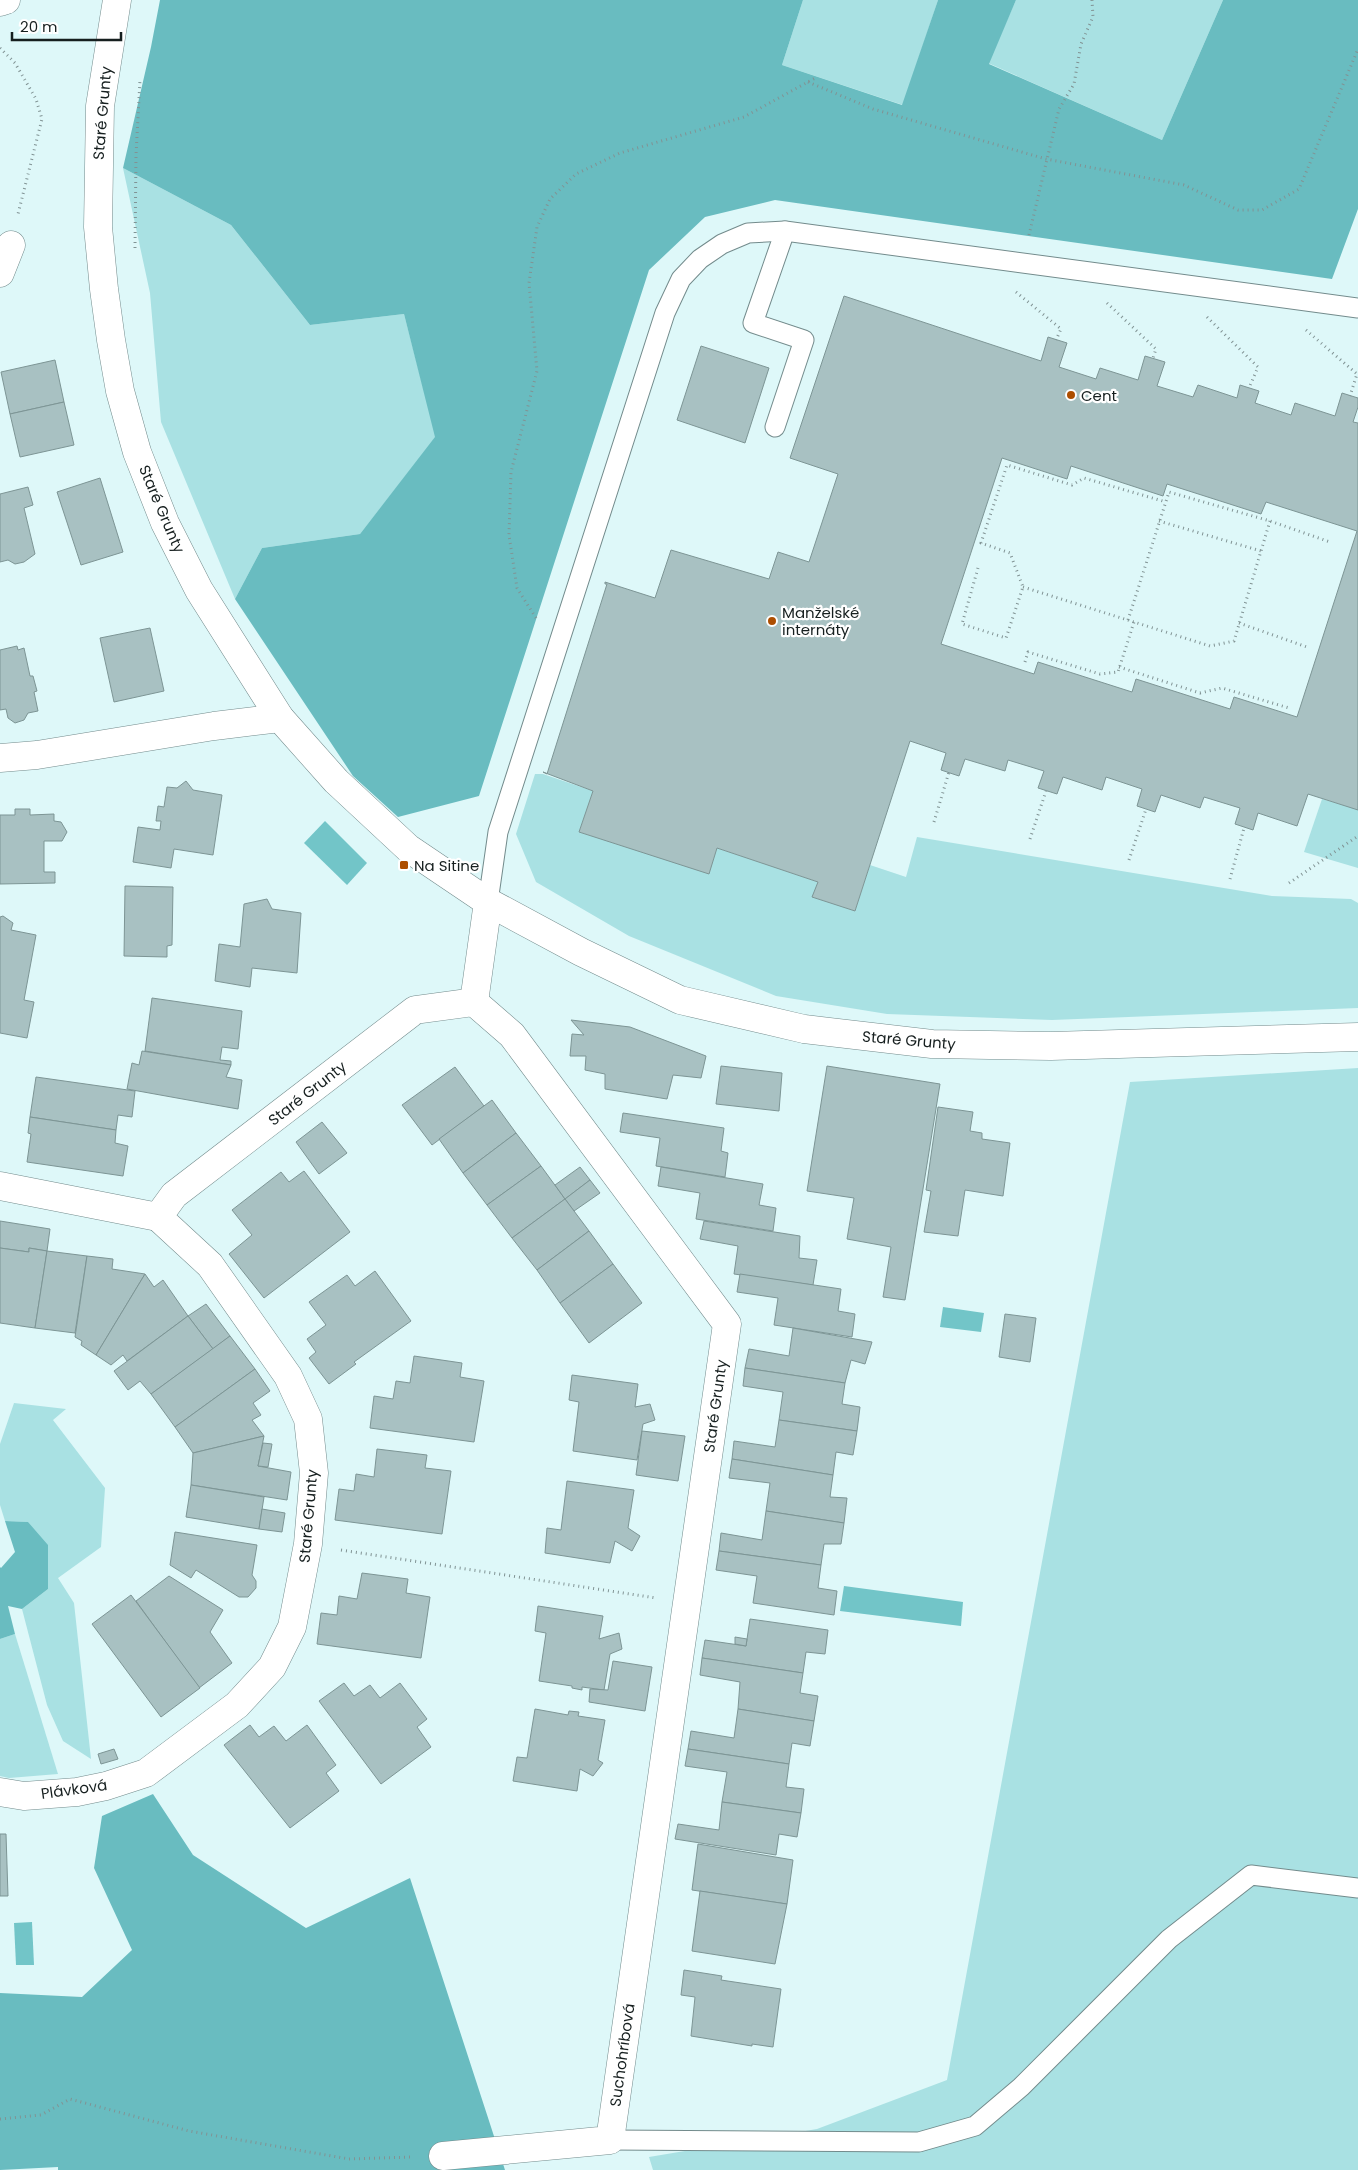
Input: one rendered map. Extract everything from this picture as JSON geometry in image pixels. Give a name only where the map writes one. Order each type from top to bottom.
[{"type":"street","points":[[0,2],[6,0]]},
{"type":"street","name":"Staré Grunty","points":[[117,0],[100,106],[98,218],[104,289],[120,391],[137,452],[165,523],[199,590],[280,718],[336,781],[408,848],[488,902],[582,952],[680,1000],[804,1029],[932,1044],[1052,1046],[1358,1037]]},
{"type":"street","points":[[0,273],[11,245]]},
{"type":"street","points":[[0,758],[37,755],[214,726],[280,718]]},
{"type":"street","points":[[474,1002],[488,902]]},
{"type":"street","name":"Staré Grunty","points":[[146,1773],[237,1705],[272,1667],[292,1627],[308,1544],[314,1473],[308,1419],[288,1376],[210,1265],[158,1217],[174,1194],[415,1010],[474,1002],[512,1035],[726,1324],[658,1804]]},
{"type":"street","points":[[0,1186],[158,1217]]},
{"type":"street","name":"Plávková","points":[[0,1792],[24,1796],[77,1792],[106,1786],[146,1773]]},
{"type":"street","name":"Suchohríbová","points":[[610,2140],[658,1804]]},
{"type":"street","points":[[443,2156],[512,2159],[610,2140]]},
{"type":"lane","points":[[775,427],[804,340],[753,323],[785,231]]},
{"type":"lane","points":[[488,902],[498,832],[665,313],[681,279],[700,259],[722,244],[748,233],[785,231],[1358,308]]},
{"type":"lane","points":[[610,2140],[919,2142],[976,2126],[1022,2087],[1169,1939],[1251,1875],[1358,1888]]},
{"type":"path","points":[[1022,263],[1059,109],[1074,84],[1081,44],[1093,17],[1092,0]]},
{"type":"path","points":[[0,48],[15,63],[36,99],[42,119],[11,245]]},
{"type":"path","points":[[807,82],[873,109],[1046,159],[1184,185],[1238,210],[1262,210],[1299,189],[1358,49]]},
{"type":"path","points":[[135,250],[136,154],[140,72]]},
{"type":"path","points":[[556,650],[517,588],[508,535],[511,472],[537,370],[529,283],[537,226],[550,199],[576,174],[620,153],[744,117],[817,77]]},
{"type":"path","points":[[973,256],[1060,329],[1056,340]]},
{"type":"path","points":[[1170,282],[1258,367],[1249,388]]},
{"type":"path","points":[[1265,294],[1356,374],[1350,396]]},
{"type":"path","points":[[1105,302],[1156,349],[1153,358]]},
{"type":"path","points":[[978,568],[962,624],[1006,638],[1023,587],[1010,553],[981,543],[1007,465],[1072,485],[1084,478],[1166,502]]},
{"type":"path","points":[[1128,620],[1169,492],[1270,521],[1330,542]]},
{"type":"path","points":[[1159,521],[1261,552]]},
{"type":"path","points":[[1023,587],[1210,646],[1234,641],[1270,521]]},
{"type":"path","points":[[1025,662],[1028,652],[1100,674],[1118,672],[1134,622]]},
{"type":"path","points":[[1239,623],[1307,647]]},
{"type":"path","points":[[1119,667],[1200,693],[1222,688],[1289,708]]},
{"type":"path","points":[[934,822],[949,772]]},
{"type":"path","points":[[1030,839],[1046,791]]},
{"type":"path","points":[[1129,860],[1146,809]]},
{"type":"path","points":[[1230,879],[1244,828]]},
{"type":"path","points":[[1290,883],[1358,836]]},
{"type":"path","points":[[308,1544],[686,1603]]},
{"type":"path","points":[[0,2119],[41,2115],[70,2099],[189,2131],[349,2159],[443,2156]]},
{"type":"shaded area","points":[[160,0],[803,0],[782,65],[902,105],[938,0],[1016,0],[989,64],[1162,140],[1223,0],[1358,0],[1358,209],[1332,279],[775,200],[705,217],[649,270],[479,796],[398,817],[353,776],[235,599],[262,548],[360,534],[435,437],[404,314],[310,325],[231,225],[123,168]]},
{"type":"shaded area","points":[[803,0],[938,0],[903,105],[782,65]]},
{"type":"shaded area","points":[[1016,0],[1223,0],[1162,140],[988,63]]},
{"type":"shaded area","points":[[123,168],[231,225],[310,325],[404,314],[436,437],[360,534],[262,548],[235,599],[161,422],[150,293]]},
{"type":"shaded area","points":[[535,774],[543,774],[593,791],[579,832],[709,873],[717,848],[818,882],[813,897],[855,911],[870,865],[906,877],[917,837],[1272,896],[1351,899],[1358,903],[1358,1008],[1052,1020],[887,1014],[776,996],[629,936],[536,882],[516,834]]},
{"type":"shaded area","points":[[1322,799],[1358,809],[1358,868],[1304,852]]},
{"type":"shaded area","points":[[325,821],[367,863],[347,885],[304,843]]},
{"type":"shaded area","points":[[1358,1068],[1358,2170],[653,2170],[649,2157],[817,2129],[947,2080],[1130,1082]]},
{"type":"shaded area","points":[[943,1307],[984,1313],[981,1332],[940,1327]]},
{"type":"shaded area","points":[[14,1403],[66,1409],[53,1420],[105,1488],[101,1547],[58,1578],[74,1603],[91,1759],[63,1741],[47,1705],[22,1609],[48,1589],[28,1522],[5,1521],[0,1505],[0,1444]]},
{"type":"shaded area","points":[[5,1521],[28,1522],[48,1545],[48,1589],[22,1609],[8,1606],[15,1634],[0,1639],[0,1567],[15,1552]]},
{"type":"shaded area","points":[[844,1586],[963,1602],[961,1626],[840,1611]]},
{"type":"shaded area","points":[[15,1634],[58,1774],[9,1778],[0,1776],[0,1639]]},
{"type":"shaded area","points":[[153,1794],[193,1855],[306,1928],[410,1878],[505,2170],[58,2170],[58,2167],[0,2170],[0,1993],[82,1997],[132,1950],[94,1868],[102,1816]]},
{"type":"shaded area","points":[[32,1922],[34,1965],[16,1965],[14,1923]]},
{"type":"building","name":"Manželské internáty","points":[[844,296],[1041,361],[1048,337],[1067,343],[1059,367],[1096,379],[1100,368],[1138,380],[1145,356],[1165,362],[1157,386],[1193,397],[1198,385],[1237,398],[1240,385],[1259,391],[1255,403],[1291,415],[1295,403],[1335,416],[1342,393],[1358,398],[1358,407],[1353,422],[1358,423],[1358,810],[1308,794],[1297,826],[1258,813],[1253,830],[1235,824],[1240,808],[1204,797],[1200,808],[1161,795],[1155,812],[1137,806],[1142,789],[1106,777],[1102,790],[1063,777],[1057,794],[1038,788],[1044,771],[1008,760],[1005,771],[965,759],[959,776],[941,770],[946,753],[910,741],[855,911],[812,897],[818,882],[717,848],[709,874],[579,832],[593,791],[547,774],[607,584],[605,582],[655,598],[671,550],[769,579],[778,552],[809,562],[838,474],[790,458]],"holes":[[[1002,458],[1067,479],[1071,466],[1163,496],[1167,484],[1261,514],[1266,502],[1357,531],[1297,717],[1234,697],[1230,709],[1136,679],[1132,692],[1038,662],[1034,674],[941,644]]]},
{"type":"building","points":[[701,346],[769,368],[745,443],[677,420]]},
{"type":"building","points":[[55,360],[64,402],[10,414],[1,372]]},
{"type":"building","points":[[64,402],[74,445],[20,457],[10,414]]},
{"type":"building","points":[[100,478],[123,552],[81,565],[57,492]]},
{"type":"building","points":[[28,487],[33,505],[24,508],[35,554],[24,562],[15,564],[8,560],[0,562],[0,494]]},
{"type":"building","points":[[150,628],[164,691],[114,702],[100,638]]},
{"type":"building","points":[[17,646],[18,650],[24,648],[30,676],[33,676],[37,691],[34,692],[38,711],[28,713],[24,720],[15,723],[8,718],[6,709],[0,710],[0,650]]},
{"type":"building","points":[[186,781],[193,790],[222,795],[213,855],[174,849],[171,868],[133,862],[138,827],[160,830],[161,821],[156,821],[158,806],[164,807],[167,787],[177,788]]},
{"type":"building","points":[[15,809],[30,809],[30,815],[54,814],[54,821],[61,822],[67,832],[62,841],[44,841],[44,872],[55,872],[55,883],[0,884],[0,815],[15,815]]},
{"type":"building","points":[[125,886],[173,887],[172,945],[167,946],[167,957],[124,956]]},
{"type":"building","points":[[267,899],[272,909],[301,913],[297,973],[252,968],[250,987],[215,981],[219,944],[240,947],[244,904]]},
{"type":"building","points":[[3,916],[13,923],[11,930],[36,935],[24,1000],[34,1002],[27,1038],[0,1033],[0,917]]},
{"type":"building","points":[[152,998],[242,1011],[238,1049],[222,1047],[220,1060],[231,1061],[231,1065],[145,1051]]},
{"type":"building","points":[[571,1020],[630,1027],[706,1056],[701,1078],[673,1075],[667,1099],[605,1089],[605,1074],[585,1070],[586,1056],[570,1056],[572,1034],[584,1035]]},
{"type":"building","points":[[142,1051],[231,1065],[226,1077],[242,1080],[238,1109],[127,1089],[132,1063],[139,1065]]},
{"type":"building","points":[[721,1066],[782,1073],[779,1111],[716,1104]]},
{"type":"building","points":[[827,1066],[940,1084],[905,1300],[883,1297],[891,1247],[847,1239],[854,1198],[807,1191]]},
{"type":"building","points":[[455,1067],[484,1106],[432,1145],[402,1105]]},
{"type":"building","points":[[36,1077],[135,1091],[132,1117],[118,1115],[116,1130],[30,1117]]},
{"type":"building","points":[[492,1100],[516,1133],[463,1173],[439,1139]]},
{"type":"building","points":[[938,1107],[973,1112],[970,1131],[982,1133],[982,1139],[1010,1143],[1003,1196],[965,1190],[958,1236],[924,1232],[931,1191],[926,1190]]},
{"type":"building","points":[[623,1113],[724,1128],[721,1151],[728,1153],[725,1177],[656,1166],[660,1138],[620,1132]]},
{"type":"building","points":[[30,1117],[116,1130],[115,1143],[128,1146],[123,1176],[27,1162],[31,1134],[28,1133]]},
{"type":"building","points":[[322,1122],[347,1153],[319,1174],[296,1142]]},
{"type":"building","points":[[516,1133],[541,1166],[487,1205],[463,1173]]},
{"type":"building","points":[[541,1166],[565,1199],[512,1238],[487,1205]]},
{"type":"building","points":[[580,1167],[590,1180],[565,1199],[555,1185]]},
{"type":"building","points":[[661,1167],[763,1184],[759,1205],[776,1208],[773,1231],[696,1219],[700,1193],[658,1186]]},
{"type":"building","points":[[304,1171],[350,1232],[264,1298],[229,1254],[252,1235],[232,1210],[281,1172],[289,1182]]},
{"type":"building","points":[[590,1180],[600,1193],[574,1211],[565,1199]]},
{"type":"building","points":[[565,1199],[589,1231],[537,1270],[512,1238]]},
{"type":"building","points":[[0,1221],[50,1229],[47,1251],[29,1248],[29,1252],[0,1248]]},
{"type":"building","points":[[704,1221],[800,1236],[799,1258],[817,1260],[813,1285],[734,1274],[738,1246],[700,1239]]},
{"type":"building","points":[[589,1231],[613,1264],[560,1303],[537,1270]]},
{"type":"building","points":[[0,1248],[29,1252],[29,1248],[47,1251],[35,1328],[0,1323]]},
{"type":"building","points":[[47,1251],[87,1256],[75,1333],[35,1328]]},
{"type":"building","points":[[87,1256],[113,1259],[112,1269],[145,1274],[96,1355],[81,1345],[82,1341],[75,1337]]},
{"type":"building","points":[[613,1264],[642,1303],[589,1343],[560,1303]]},
{"type":"building","points":[[375,1271],[411,1321],[354,1362],[356,1364],[329,1384],[309,1358],[316,1352],[307,1339],[326,1325],[309,1302],[347,1275],[355,1286]]},
{"type":"building","points":[[145,1274],[154,1287],[163,1280],[188,1316],[127,1361],[123,1355],[111,1365],[96,1355]]},
{"type":"building","points":[[740,1274],[841,1289],[838,1311],[855,1314],[852,1337],[774,1325],[778,1298],[737,1292]]},
{"type":"building","points":[[206,1304],[230,1336],[213,1349],[188,1316]]},
{"type":"building","points":[[1005,1314],[1036,1318],[1030,1362],[999,1357]]},
{"type":"building","points":[[188,1316],[213,1349],[151,1394],[140,1381],[128,1390],[114,1371]]},
{"type":"building","points":[[793,1328],[872,1342],[865,1364],[851,1360],[845,1383],[745,1368],[749,1349],[789,1356]]},
{"type":"building","points":[[230,1336],[255,1369],[175,1427],[151,1394]]},
{"type":"building","points":[[414,1356],[462,1363],[460,1377],[484,1381],[474,1442],[370,1428],[374,1396],[393,1399],[396,1381],[410,1383]]},
{"type":"building","points":[[745,1368],[845,1383],[842,1404],[860,1407],[857,1431],[779,1420],[783,1392],[743,1386]]},
{"type":"building","points":[[255,1369],[270,1391],[253,1403],[261,1415],[252,1420],[264,1436],[193,1453],[175,1427]]},
{"type":"building","points":[[572,1375],[638,1384],[635,1407],[650,1404],[655,1420],[643,1424],[637,1460],[573,1451],[579,1402],[569,1400]]},
{"type":"building","points":[[779,1420],[857,1431],[853,1455],[836,1452],[833,1475],[732,1459],[734,1441],[775,1447]]},
{"type":"building","points":[[642,1431],[685,1436],[678,1481],[636,1475]]},
{"type":"building","points":[[264,1436],[258,1466],[291,1472],[287,1500],[191,1485],[193,1453]]},
{"type":"building","points":[[263,1443],[272,1444],[268,1467],[258,1466]]},
{"type":"building","points":[[377,1449],[427,1455],[425,1468],[451,1471],[442,1534],[335,1520],[339,1489],[354,1491],[356,1474],[374,1477]]},
{"type":"building","points":[[732,1459],[833,1475],[830,1497],[847,1498],[844,1523],[766,1511],[770,1483],[729,1478]]},
{"type":"building","points":[[567,1481],[634,1490],[628,1528],[640,1536],[632,1551],[615,1541],[610,1563],[545,1553],[547,1528],[561,1530]]},
{"type":"building","points":[[191,1485],[264,1497],[259,1529],[186,1517]]},
{"type":"building","points":[[262,1509],[285,1513],[282,1532],[259,1529]]},
{"type":"building","points":[[766,1511],[844,1523],[841,1544],[824,1544],[821,1565],[719,1551],[721,1533],[762,1540]]},
{"type":"building","points":[[175,1532],[257,1545],[252,1575],[256,1581],[256,1588],[248,1597],[239,1597],[196,1570],[191,1578],[170,1565]]},
{"type":"building","points":[[719,1551],[821,1565],[818,1588],[837,1591],[834,1615],[753,1603],[757,1576],[716,1570]]},
{"type":"building","points":[[362,1573],[408,1579],[406,1593],[430,1597],[421,1658],[317,1644],[321,1613],[337,1615],[339,1596],[357,1599]]},
{"type":"building","points":[[169,1576],[223,1610],[210,1632],[232,1663],[199,1688],[136,1601]]},
{"type":"building","points":[[131,1595],[200,1688],[161,1717],[92,1624]]},
{"type":"building","points":[[538,1606],[603,1616],[599,1639],[619,1633],[622,1649],[610,1654],[604,1690],[582,1687],[582,1690],[572,1688],[572,1686],[539,1681],[546,1633],[535,1631]]},
{"type":"building","points":[[750,1619],[828,1630],[825,1654],[806,1652],[803,1673],[702,1658],[705,1640],[746,1646]]},
{"type":"building","points":[[735,1637],[747,1639],[746,1646],[735,1644]]},
{"type":"building","points":[[702,1658],[803,1673],[800,1693],[818,1696],[814,1721],[738,1709],[740,1682],[700,1675]]},
{"type":"building","points":[[613,1661],[652,1667],[645,1711],[589,1702],[590,1689],[608,1690]]},
{"type":"building","points":[[344,1683],[354,1696],[370,1685],[380,1698],[400,1683],[427,1719],[417,1727],[431,1747],[381,1784],[319,1701]]},
{"type":"building","points":[[535,1709],[568,1715],[569,1711],[579,1712],[578,1716],[605,1720],[598,1760],[603,1763],[593,1776],[580,1769],[577,1791],[513,1781],[517,1757],[527,1758]]},
{"type":"building","points":[[738,1709],[814,1721],[810,1746],[792,1743],[789,1764],[688,1749],[691,1731],[734,1738]]},
{"type":"building","points":[[250,1725],[259,1737],[274,1726],[286,1741],[307,1725],[336,1765],[326,1773],[339,1791],[290,1828],[224,1745]]},
{"type":"building","points":[[114,1749],[118,1759],[101,1764],[98,1754]]},
{"type":"building","points":[[688,1749],[789,1764],[786,1787],[804,1789],[801,1813],[722,1802],[727,1772],[685,1766]]},
{"type":"building","points":[[722,1802],[801,1813],[797,1837],[779,1834],[776,1855],[675,1839],[678,1824],[719,1830]]},
{"type":"building","points":[[0,1834],[6,1834],[8,1896],[0,1896]]},
{"type":"building","points":[[698,1844],[793,1860],[787,1904],[692,1890]]},
{"type":"building","points":[[700,1891],[787,1904],[775,1964],[692,1951]]},
{"type":"building","points":[[684,1970],[722,1976],[721,1980],[781,1989],[773,2047],[752,2044],[752,2046],[691,2036],[695,1997],[681,1995]]},
{"type":"place","name":"Cent","points":[[1071,395]]},
{"type":"place","name":"Manželské internáty","points":[[772,621]]},
{"type":"place","name":"Na Sitine","points":[[404,865]]}]
